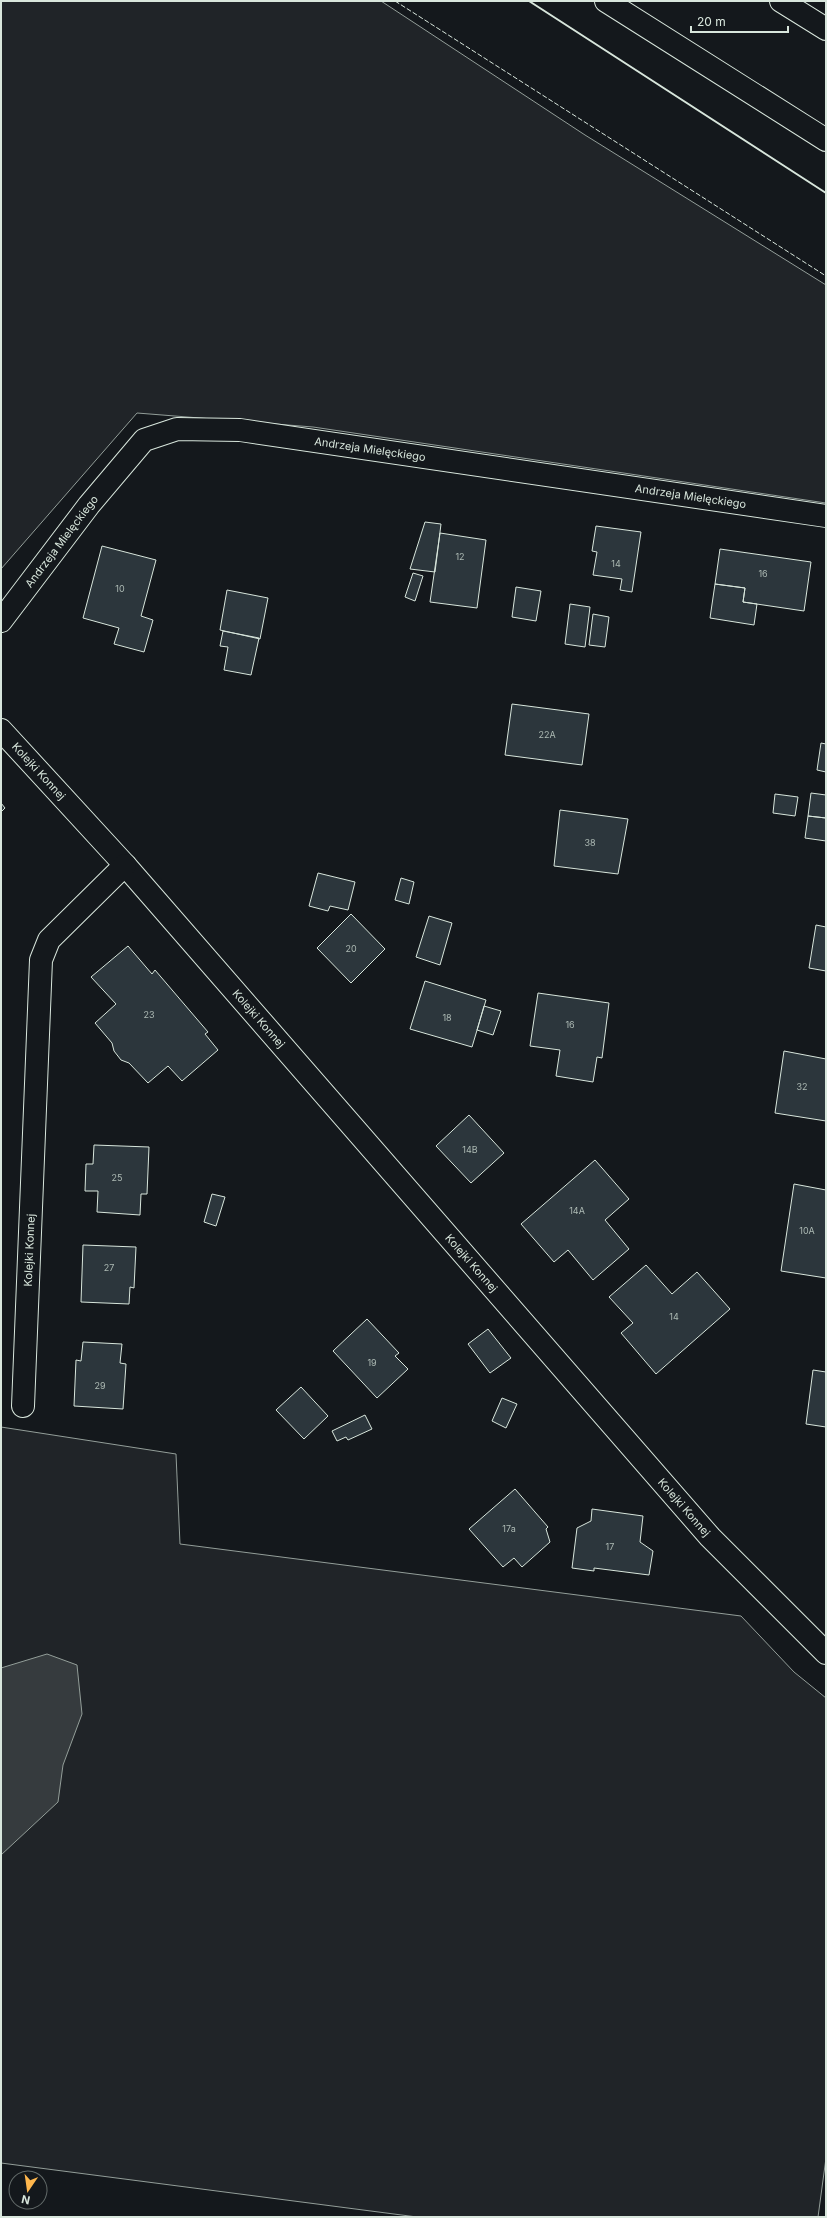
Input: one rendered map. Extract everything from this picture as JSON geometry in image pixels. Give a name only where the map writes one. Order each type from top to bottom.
[{"type":"main road","points":[[606,1],[826,140]]},
{"type":"main road","points":[[781,1],[826,29]]},
{"type":"main road","name":"Andrzeja Mielęckiego","points":[[1,621],[89,505],[144,440],[177,428],[240,430],[826,516]]},
{"type":"main road","name":"Kolejki Konnej","points":[[1,730],[125,865],[710,1537],[826,1653]]},
{"type":"main road","name":"Kolejki Konnej","points":[[24,1406],[41,960],[49,940],[125,865]]},
{"type":"shaded area","points":[[1,1],[381,1],[585,135],[826,285],[826,503],[313,427],[137,413],[1,569]]},
{"type":"shaded area","points":[[1,1427],[176,1454],[180,1544],[741,1616],[794,1672],[826,1698],[826,2158],[818,2217],[417,2217],[1,2163]]},
{"type":"shaded area","points":[[47,1654],[77,1665],[82,1714],[63,1765],[58,1802],[1,1855],[1,1668]]},
{"type":"building","points":[[425,522],[441,524],[435,572],[410,569]]},
{"type":"building","points":[[596,526],[641,532],[632,592],[620,590],[622,579],[593,575],[597,552],[592,551]]},
{"type":"building","points":[[440,533],[486,540],[477,608],[430,602]]},
{"type":"building","points":[[102,546],[156,560],[141,616],[153,620],[144,652],[114,644],[119,628],[83,618]]},
{"type":"building","points":[[720,549],[811,562],[804,611],[743,602],[745,588],[715,584]]},
{"type":"building","points":[[413,573],[423,576],[415,601],[405,597]]},
{"type":"building","points":[[715,584],[745,588],[743,602],[757,604],[754,625],[710,618]]},
{"type":"building","points":[[516,587],[541,591],[536,621],[512,617]]},
{"type":"building","points":[[227,590],[268,598],[260,639],[220,630]]},
{"type":"building","points":[[570,604],[590,607],[585,647],[565,644]]},
{"type":"building","points":[[593,614],[609,617],[605,647],[589,645]]},
{"type":"building","points":[[223,631],[259,638],[251,675],[224,670],[228,647],[220,646]]},
{"type":"building","points":[[512,704],[589,714],[582,765],[505,755]]},
{"type":"building","points":[[821,743],[826,744],[826,772],[817,770]]},
{"type":"building","points":[[811,793],[826,795],[826,818],[808,816]]},
{"type":"building","points":[[775,794],[798,797],[795,816],[773,813]]},
{"type":"building","points":[[1,803],[5,808],[1,812]]},
{"type":"building","points":[[560,810],[628,819],[618,874],[554,866]]},
{"type":"building","points":[[808,816],[826,818],[826,841],[805,838]]},
{"type":"building","points":[[318,873],[355,882],[348,910],[330,906],[328,911],[309,906]]},
{"type":"building","points":[[401,878],[414,882],[409,904],[395,900]]},
{"type":"building","points":[[351,914],[385,949],[351,983],[317,948]]},
{"type":"building","points":[[429,916],[452,923],[440,965],[416,957]]},
{"type":"building","points":[[816,925],[826,927],[826,971],[809,968]]},
{"type":"building","points":[[128,946],[152,974],[155,970],[208,1032],[205,1034],[218,1050],[182,1081],[168,1066],[148,1083],[129,1063],[121,1060],[114,1051],[112,1043],[95,1023],[116,1004],[91,977]]},
{"type":"building","points":[[425,981],[486,1000],[472,1047],[410,1029]]},
{"type":"building","points":[[538,993],[609,1003],[602,1058],[597,1057],[593,1082],[556,1076],[560,1050],[530,1046]]},
{"type":"building","points":[[484,1006],[501,1011],[493,1035],[477,1030]]},
{"type":"building","points":[[784,1051],[826,1059],[826,1121],[775,1113]]},
{"type":"building","points":[[469,1115],[504,1153],[471,1183],[436,1146]]},
{"type":"building","points":[[94,1145],[149,1147],[147,1194],[141,1194],[140,1215],[97,1212],[98,1191],[85,1191],[86,1164],[93,1164]]},
{"type":"building","points":[[595,1160],[629,1199],[605,1220],[629,1249],[593,1280],[568,1250],[554,1262],[521,1224]]},
{"type":"building","points":[[794,1184],[826,1190],[826,1278],[781,1271]]},
{"type":"building","points":[[212,1194],[225,1197],[216,1226],[204,1222]]},
{"type":"building","points":[[83,1245],[136,1247],[134,1288],[130,1287],[129,1304],[81,1302]]},
{"type":"building","points":[[646,1265],[672,1294],[697,1272],[730,1309],[656,1374],[621,1333],[633,1323],[609,1297]]},
{"type":"building","points":[[367,1319],[399,1353],[395,1356],[408,1369],[377,1398],[333,1351]]},
{"type":"building","points":[[488,1329],[511,1358],[490,1373],[468,1344]]},
{"type":"building","points":[[83,1342],[122,1344],[120,1363],[126,1364],[123,1409],[74,1406],[76,1360],[81,1361]]},
{"type":"building","points":[[813,1370],[826,1372],[826,1427],[806,1424]]},
{"type":"building","points":[[301,1387],[328,1416],[304,1439],[276,1410]]},
{"type":"building","points":[[502,1398],[517,1404],[506,1428],[492,1421]]},
{"type":"building","points":[[365,1415],[372,1429],[348,1440],[346,1437],[337,1441],[332,1431]]},
{"type":"building","points":[[515,1489],[548,1527],[546,1529],[550,1542],[522,1567],[514,1558],[503,1567],[469,1529]]},
{"type":"building","points":[[592,1509],[643,1516],[640,1542],[653,1551],[649,1575],[594,1568],[594,1571],[572,1568],[577,1528],[591,1521]]},
{"type":"fence","points":[[395,1],[826,276]]},
{"type":"wall","points":[[529,1],[826,193]]}]
